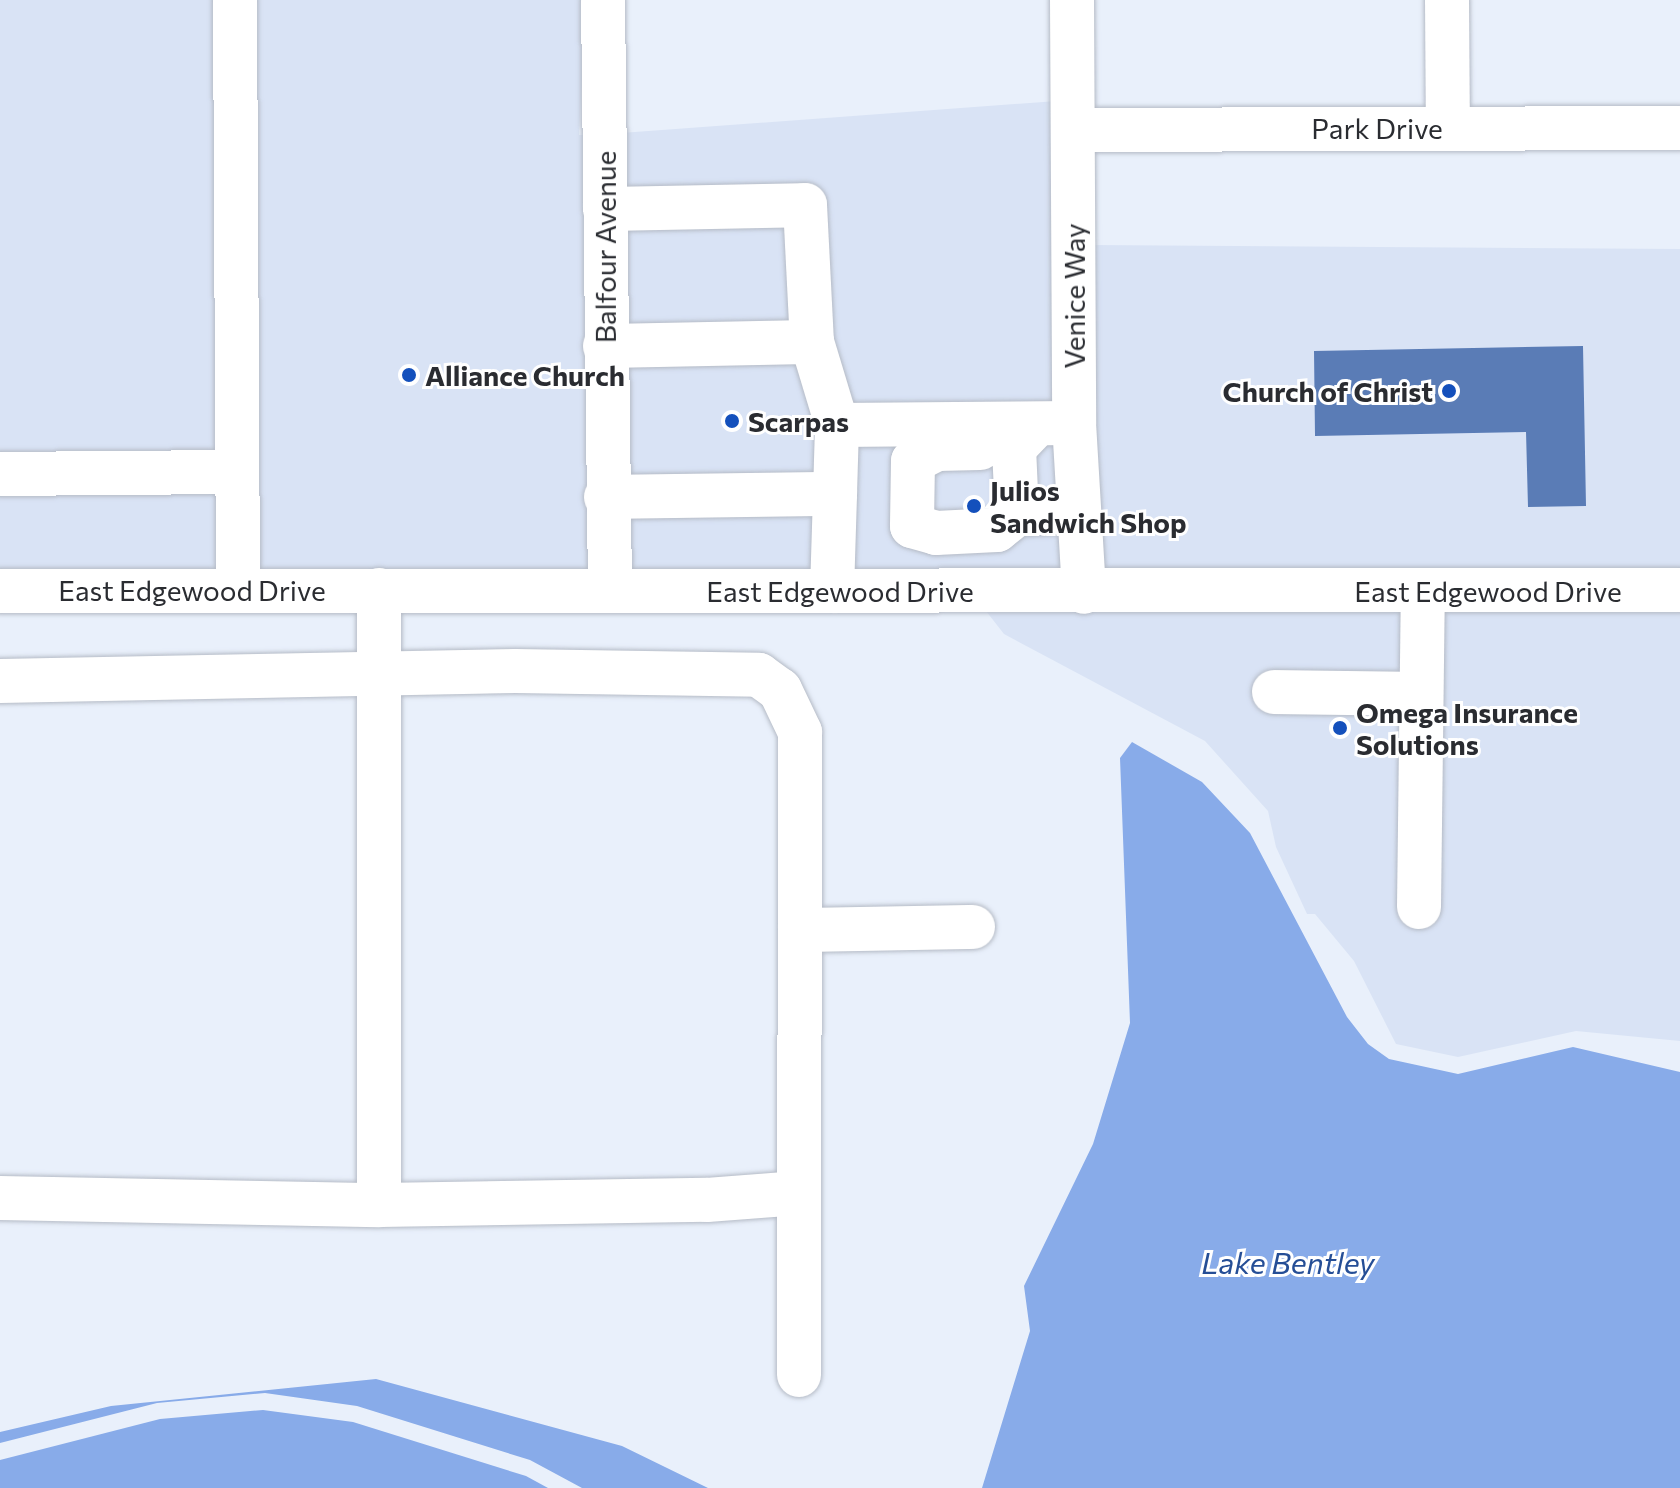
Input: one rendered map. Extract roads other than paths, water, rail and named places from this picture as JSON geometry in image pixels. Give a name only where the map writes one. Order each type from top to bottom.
[{"type":"street","points":[[235,0],[238,589]]},
{"type":"street","name":"Balfour Avenue","points":[[603,0],[606,497],[610,590]]},
{"type":"street","name":"Venice Way","points":[[1072,0],[1074,130],[1041,432],[1078,511],[1084,592]]},
{"type":"street","points":[[1447,0],[1448,128]]},
{"type":"street","name":"Park Drive","points":[[1074,130],[1680,128]]},
{"type":"street","points":[[605,209],[805,205],[812,342],[837,425],[832,591]]},
{"type":"street","points":[[605,346],[812,342]]},
{"type":"street","points":[[837,425],[1041,432]]},
{"type":"street","points":[[912,526],[936,533],[997,530],[1017,514],[1041,432]]},
{"type":"street","points":[[909,591],[913,461],[937,449],[1041,432]]},
{"type":"street","points":[[0,474],[237,472]]},
{"type":"street","points":[[606,497],[835,494]]},
{"type":"street","points":[[1017,514],[1078,511]]},
{"type":"street","points":[[379,590],[379,1205]]},
{"type":"street","name":"East Edgewood Drive","points":[[0,591],[1680,590]]},
{"type":"street","points":[[1419,907],[1423,591]]},
{"type":"street","points":[[0,681],[515,671],[759,675],[780,690],[800,732],[799,1375]]},
{"type":"street","points":[[1274,692],[1421,694]]},
{"type":"street","points":[[800,930],[973,927]]},
{"type":"street","points":[[0,1198],[379,1205],[707,1200],[799,1193]]},
{"type":"water","name":"Lake Bentley","points":[[1132,742],[1202,782],[1250,833],[1347,1017],[1368,1044],[1389,1059],[1458,1074],[1573,1047],[1680,1072],[1680,1488],[982,1488],[1030,1331],[1024,1286],[1093,1144],[1130,1023],[1120,758]]},
{"type":"water","points":[[376,1379],[622,1446],[708,1488],[582,1488],[530,1460],[357,1406],[265,1393],[157,1403],[0,1443],[0,1432],[111,1406]]},
{"type":"water","points":[[263,1410],[353,1422],[526,1476],[548,1488],[0,1488],[0,1460],[160,1419]]},
{"type":"place","name":"Alliance Church","points":[[409,375]]},
{"type":"place","name":"Church of Christ","points":[[1449,391]]},
{"type":"place","name":"Scarpas","points":[[732,421]]},
{"type":"place","name":"Julios Sandwich Shop","points":[[974,506]]},
{"type":"place","name":"Omega Insurance Solutions","points":[[1340,728]]}]
